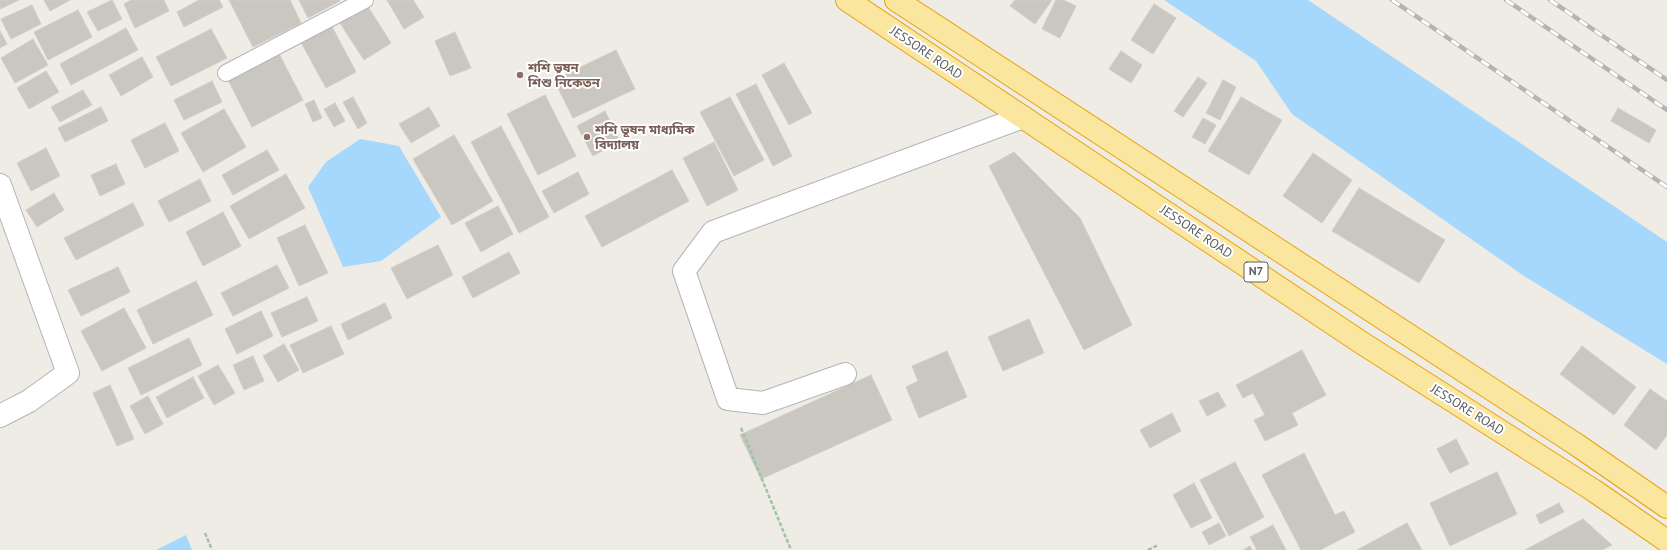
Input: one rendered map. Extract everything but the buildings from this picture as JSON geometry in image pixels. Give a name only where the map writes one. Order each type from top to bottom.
[{"type":"highway","name":"JESSORE ROAD","points":[[847,0],[1362,343],[1593,490],[1667,541]]},
{"type":"highway","name":"N7","points":[[896,0],[1577,444],[1667,507]]},
{"type":"street","points":[[845,374],[763,402],[728,399],[684,271],[712,232],[1023,117]]},
{"type":"street","points":[[0,185],[68,373],[29,401],[0,416]]},
{"type":"lane","points":[[226,73],[365,0]]},
{"type":"path","points":[[728,399],[791,550]]},
{"type":"path","points":[[205,533],[212,550]]},
{"type":"path","points":[[1148,550],[1158,545]]},
{"type":"water","points":[[1164,0],[1308,0],[1667,242],[1667,364],[1524,276],[1292,114],[1256,61]]},
{"type":"water","points":[[360,139],[399,146],[441,217],[381,261],[343,267],[308,187],[326,162]]},
{"type":"water","points":[[186,535],[192,550],[156,550]]},
{"type":"railway","points":[[1392,0],[1667,187]]},
{"type":"railway","points":[[1506,0],[1667,110]]},
{"type":"railway","points":[[1550,0],[1667,80]]},
{"type":"place","name":"শশি ভূষন শিশু নিকেতন","points":[[520,75]]},
{"type":"place","name":"শশি ভূষন মাধ্যমিক বিদ্যালয়","points":[[587,137]]}]
